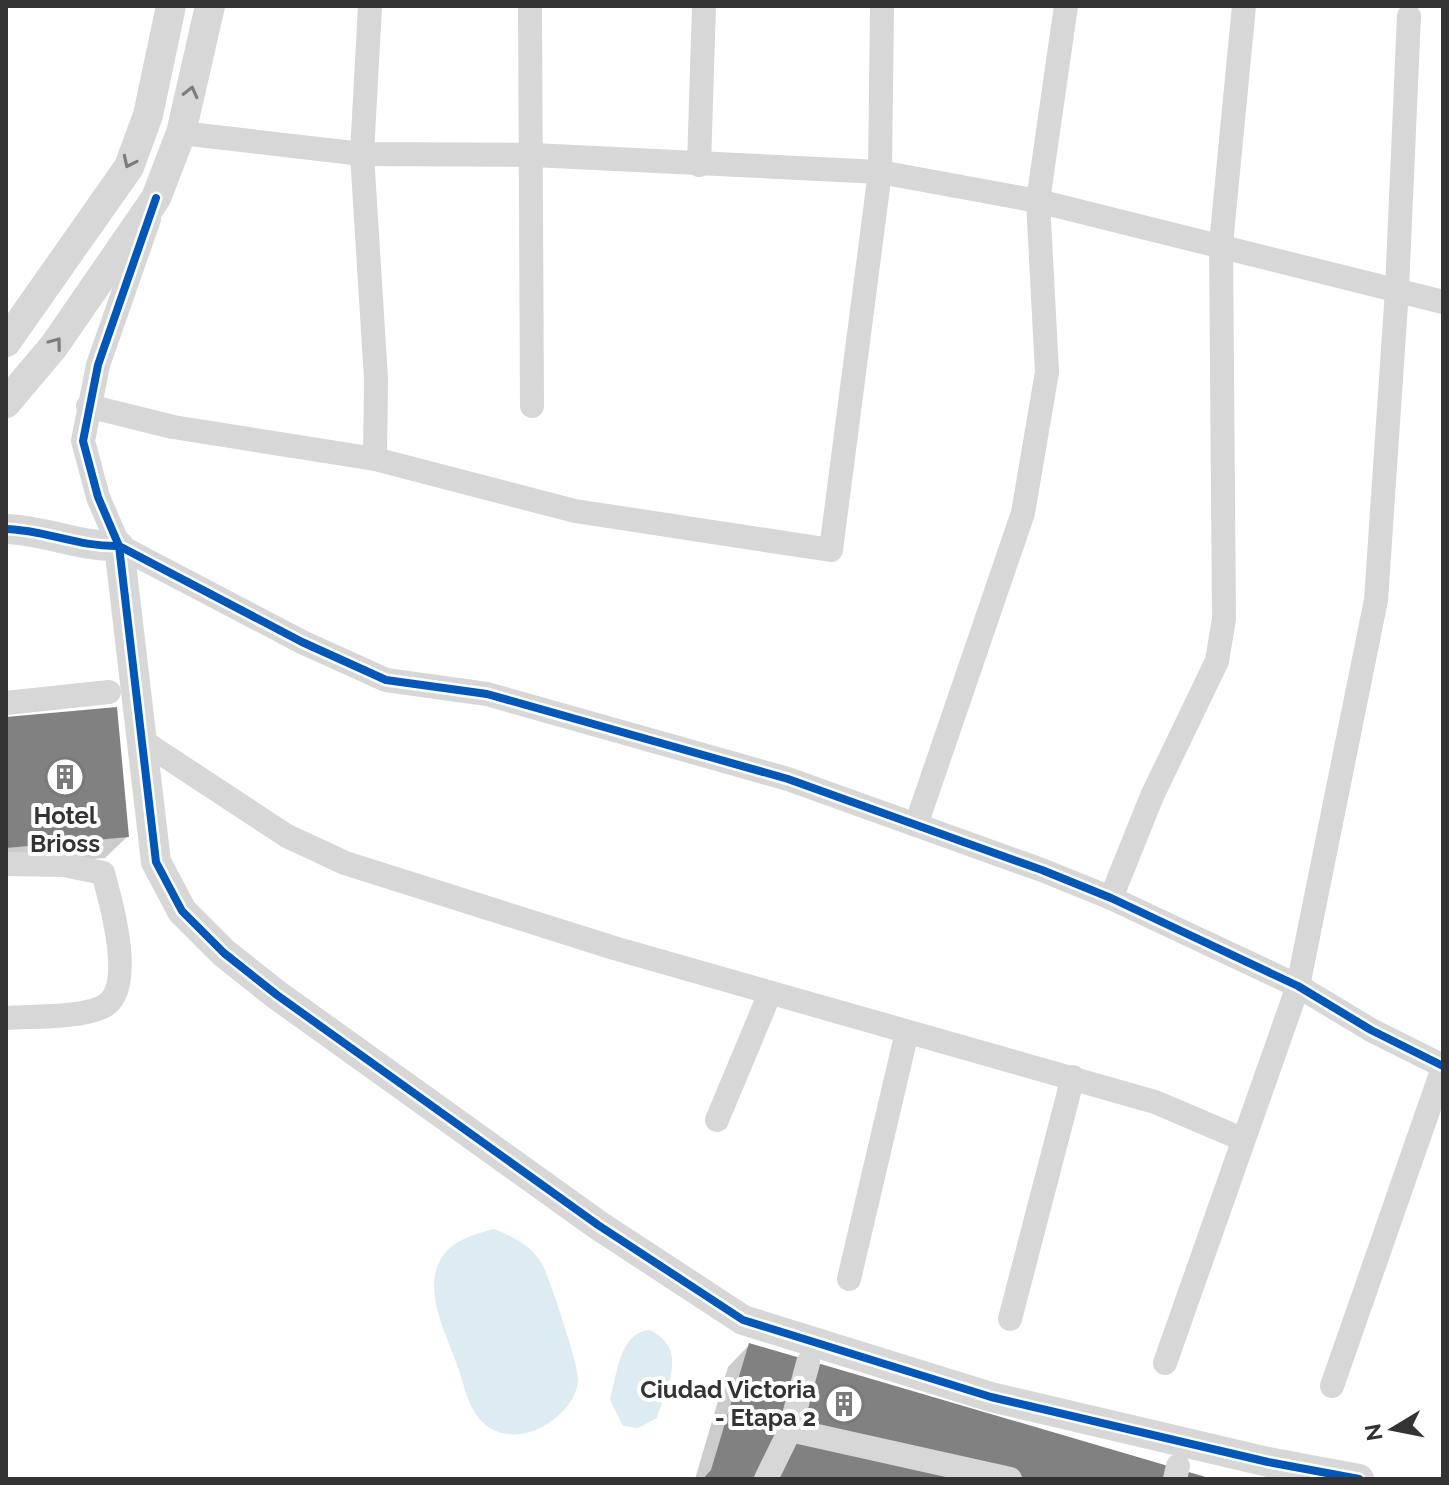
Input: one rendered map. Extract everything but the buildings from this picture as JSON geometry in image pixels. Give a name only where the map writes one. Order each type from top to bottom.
[{"type":"street","points":[[6,342],[129,167],[148,115],[171,6]]},
{"type":"street","points":[[210,6],[181,133],[156,198],[88,406],[83,441],[98,497],[119,546],[156,862],[182,911],[224,953],[598,1225],[743,1320],[991,1397],[1268,1462],[1359,1479]]},
{"type":"street","points":[[370,6],[362,154],[376,379],[375,459]]},
{"type":"street","points":[[530,6],[532,406]]},
{"type":"street","points":[[699,165],[704,6]]},
{"type":"street","points":[[88,406],[173,427],[375,459],[575,511],[831,550],[880,172],[882,6]]},
{"type":"street","points":[[916,825],[1023,513],[1047,372],[1038,201],[1066,6]]},
{"type":"street","points":[[1111,898],[1152,796],[1217,661],[1226,553],[1221,244],[1244,6]]},
{"type":"street","points":[[1165,1363],[1298,986],[1376,600],[1397,290],[1409,16]]},
{"type":"street","points":[[181,133],[362,154],[533,155],[880,172],[1038,201],[1221,244],[1443,302]]},
{"type":"street","points":[[6,403],[54,346],[156,198]]},
{"type":"street","points":[[6,529],[29,530],[73,544],[119,546],[302,642],[386,680],[487,694],[788,779],[1111,898],[1298,986],[1371,1030],[1443,1067],[1332,1386]]},
{"type":"street","points":[[6,703],[109,692]]},
{"type":"street","points":[[141,740],[287,836],[345,863],[770,993],[1155,1102],[1242,1139]]},
{"type":"street","points":[[6,864],[64,865],[103,873],[116,924],[120,978],[114,999],[100,1008],[6,1018]]},
{"type":"street","points":[[717,1120],[770,993]]},
{"type":"street","points":[[849,1279],[907,1032]]},
{"type":"street","points":[[1010,1319],[1073,1077]]},
{"type":"street","points":[[766,1479],[790,1430],[808,1363]]},
{"type":"street","points":[[790,1430],[1010,1479]]},
{"type":"shaded area","points":[[494,1229],[527,1246],[542,1264],[563,1322],[578,1379],[574,1396],[554,1420],[531,1432],[519,1434],[495,1431],[475,1413],[441,1324],[435,1296],[436,1269],[447,1251],[465,1238]]},
{"type":"shaded area","points":[[650,1330],[662,1338],[669,1348],[672,1369],[669,1381],[657,1418],[638,1428],[623,1426],[610,1400],[621,1357],[632,1338]]},
{"type":"cycle path","points":[[156,198],[98,365],[83,441],[98,497],[119,546],[302,642],[386,680],[487,694],[788,779],[1042,870],[1111,898],[1298,986],[1371,1030],[1443,1066]]},
{"type":"cycle path","points":[[6,529],[89,544],[119,546],[156,862],[182,911],[224,953],[277,995],[598,1225],[743,1320],[991,1397],[1268,1462],[1359,1479]]},
{"type":"place","name":"Hotel Brioss","points":[[65,777]]},
{"type":"place","name":"Ciudad Victoria - Etapa 2","points":[[844,1404]]}]
